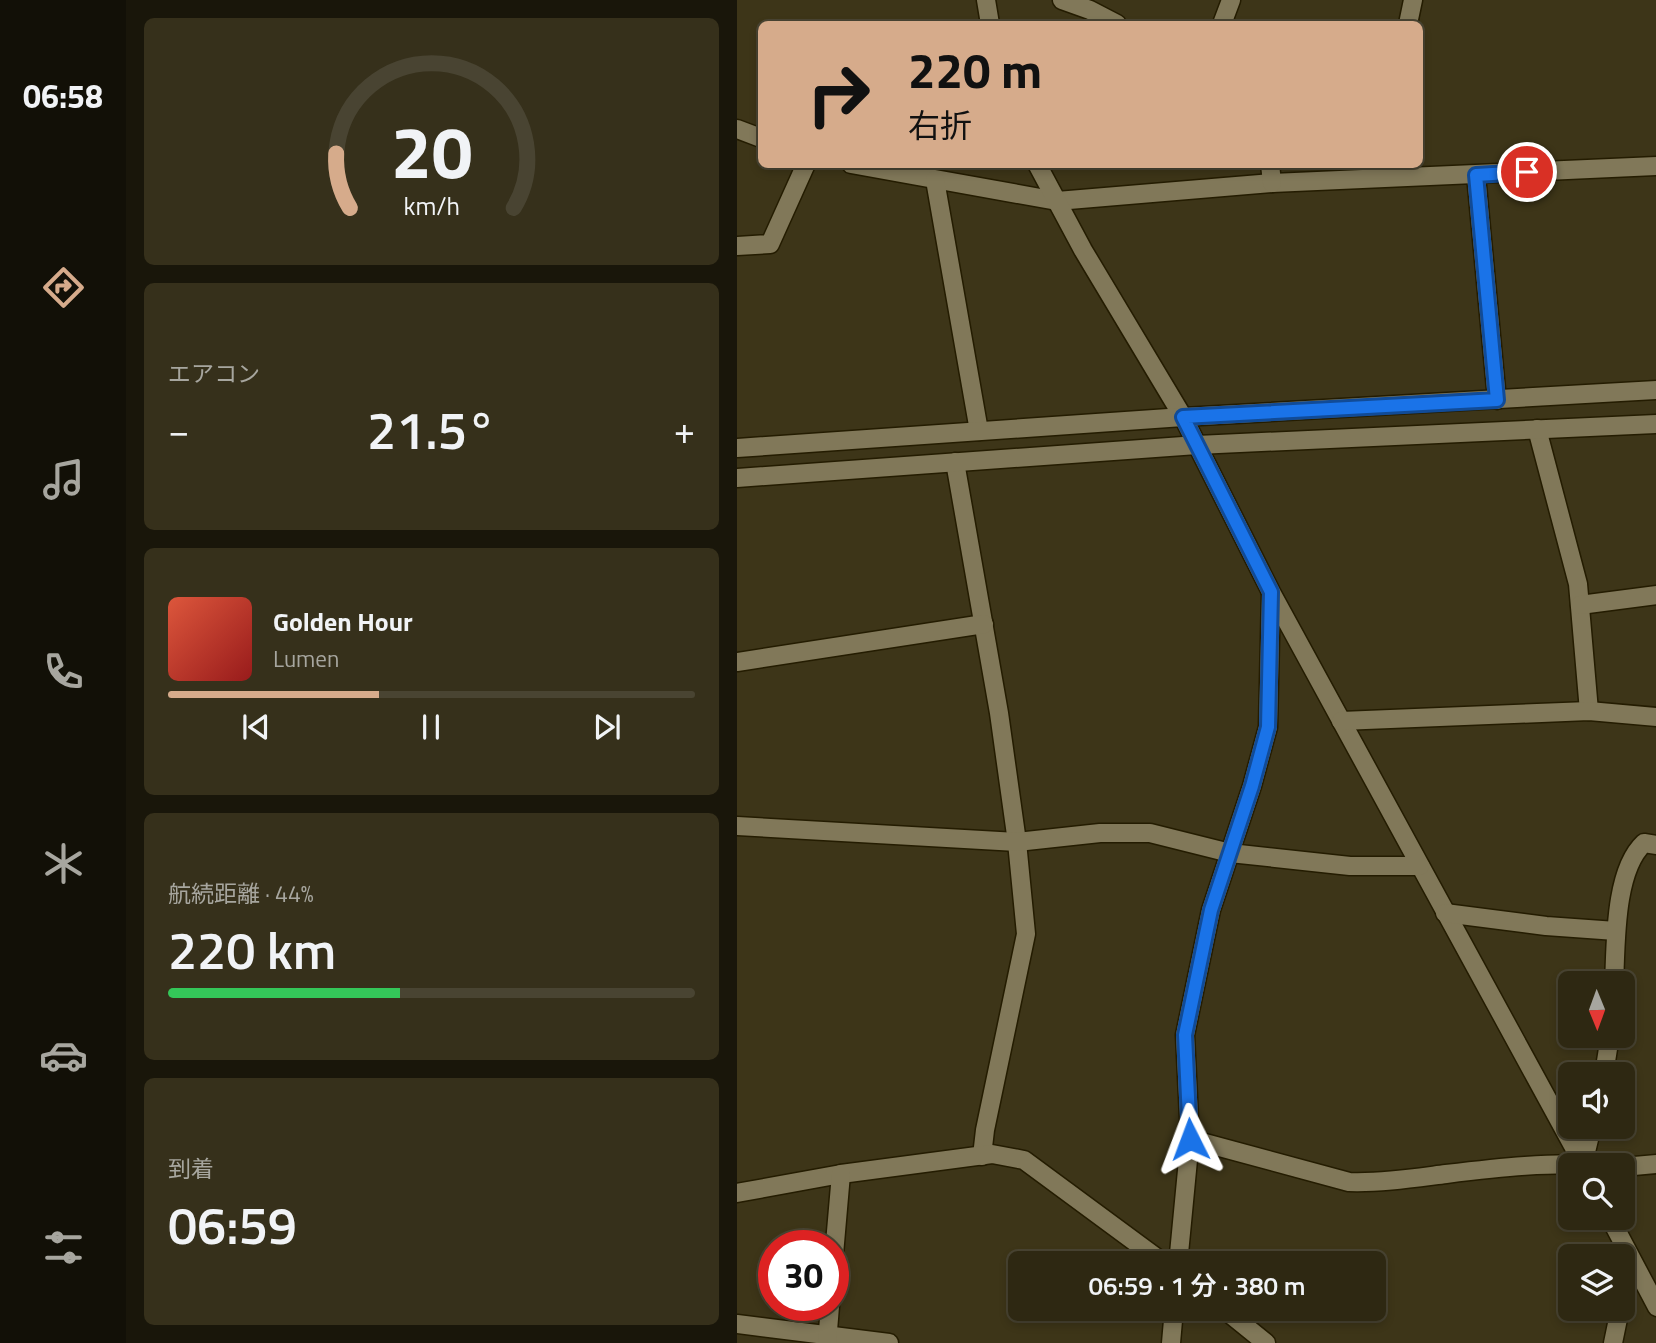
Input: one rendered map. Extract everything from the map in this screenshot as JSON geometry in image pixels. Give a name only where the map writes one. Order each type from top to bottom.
[{"type":"street","points":[[986,0],[990,21]]},
{"type":"street","points":[[1062,0],[1111,21]]},
{"type":"street","points":[[1223,21],[1231,0]]},
{"type":"street","points":[[1409,21],[1413,0]]},
{"type":"street","points":[[737,129],[758,137]]},
{"type":"street","points":[[872,168],[1057,201],[1378,172],[1476,175],[1656,166]]},
{"type":"street","points":[[737,246],[770,244],[804,168]]},
{"type":"street","points":[[1039,168],[1083,250],[1183,417],[1271,592],[1576,1153]]},
{"type":"street","points":[[1270,168],[1271,183]]},
{"type":"street","points":[[1476,175],[1497,400]]},
{"type":"street","points":[[935,180],[979,431]]},
{"type":"street","points":[[737,448],[1183,417],[1656,390]]},
{"type":"street","points":[[737,478],[1197,445],[1656,424]]},
{"type":"street","points":[[1537,429],[1578,584],[1589,711]]},
{"type":"street","points":[[955,462],[984,624],[1018,842],[1026,934],[985,1130],[982,1156]]},
{"type":"street","points":[[1179,1251],[1190,1139],[1185,1035],[1211,910],[1268,727],[1271,592]]},
{"type":"street","points":[[1580,605],[1656,595]]},
{"type":"street","points":[[737,662],[984,624]]},
{"type":"street","points":[[1341,721],[1589,711],[1656,717]]},
{"type":"street","points":[[737,826],[1018,842],[1100,833],[1150,833],[1230,853],[1350,866],[1420,866]]},
{"type":"street","points":[[1614,971],[1617,907],[1634,852],[1644,843],[1656,845]]},
{"type":"street","points":[[1445,913],[1546,926],[1616,931]]},
{"type":"street","points":[[1190,1139],[1349,1182],[1372,1183],[1463,1172],[1558,1166]]},
{"type":"street","points":[[737,1193],[841,1174],[991,1154],[1024,1160],[1147,1251]]},
{"type":"street","points":[[1635,1166],[1656,1164]]},
{"type":"street","points":[[836,1230],[841,1174]]},
{"type":"street","points":[[1616,1230],[1656,1307]]},
{"type":"street","points":[[827,1339],[829,1321]]},
{"type":"street","points":[[1170,1343],[1173,1321]]},
{"type":"street","points":[[1239,1321],[1266,1343]]},
{"type":"street","points":[[1613,1343],[1618,1321]]},
{"type":"street","points":[[737,1324],[827,1339],[889,1343]]},
{"type":"route","points":[[1190,1139],[1185,1035],[1211,910],[1252,786],[1268,727],[1271,592],[1183,417],[1497,400],[1476,175],[1527,172]]}]
